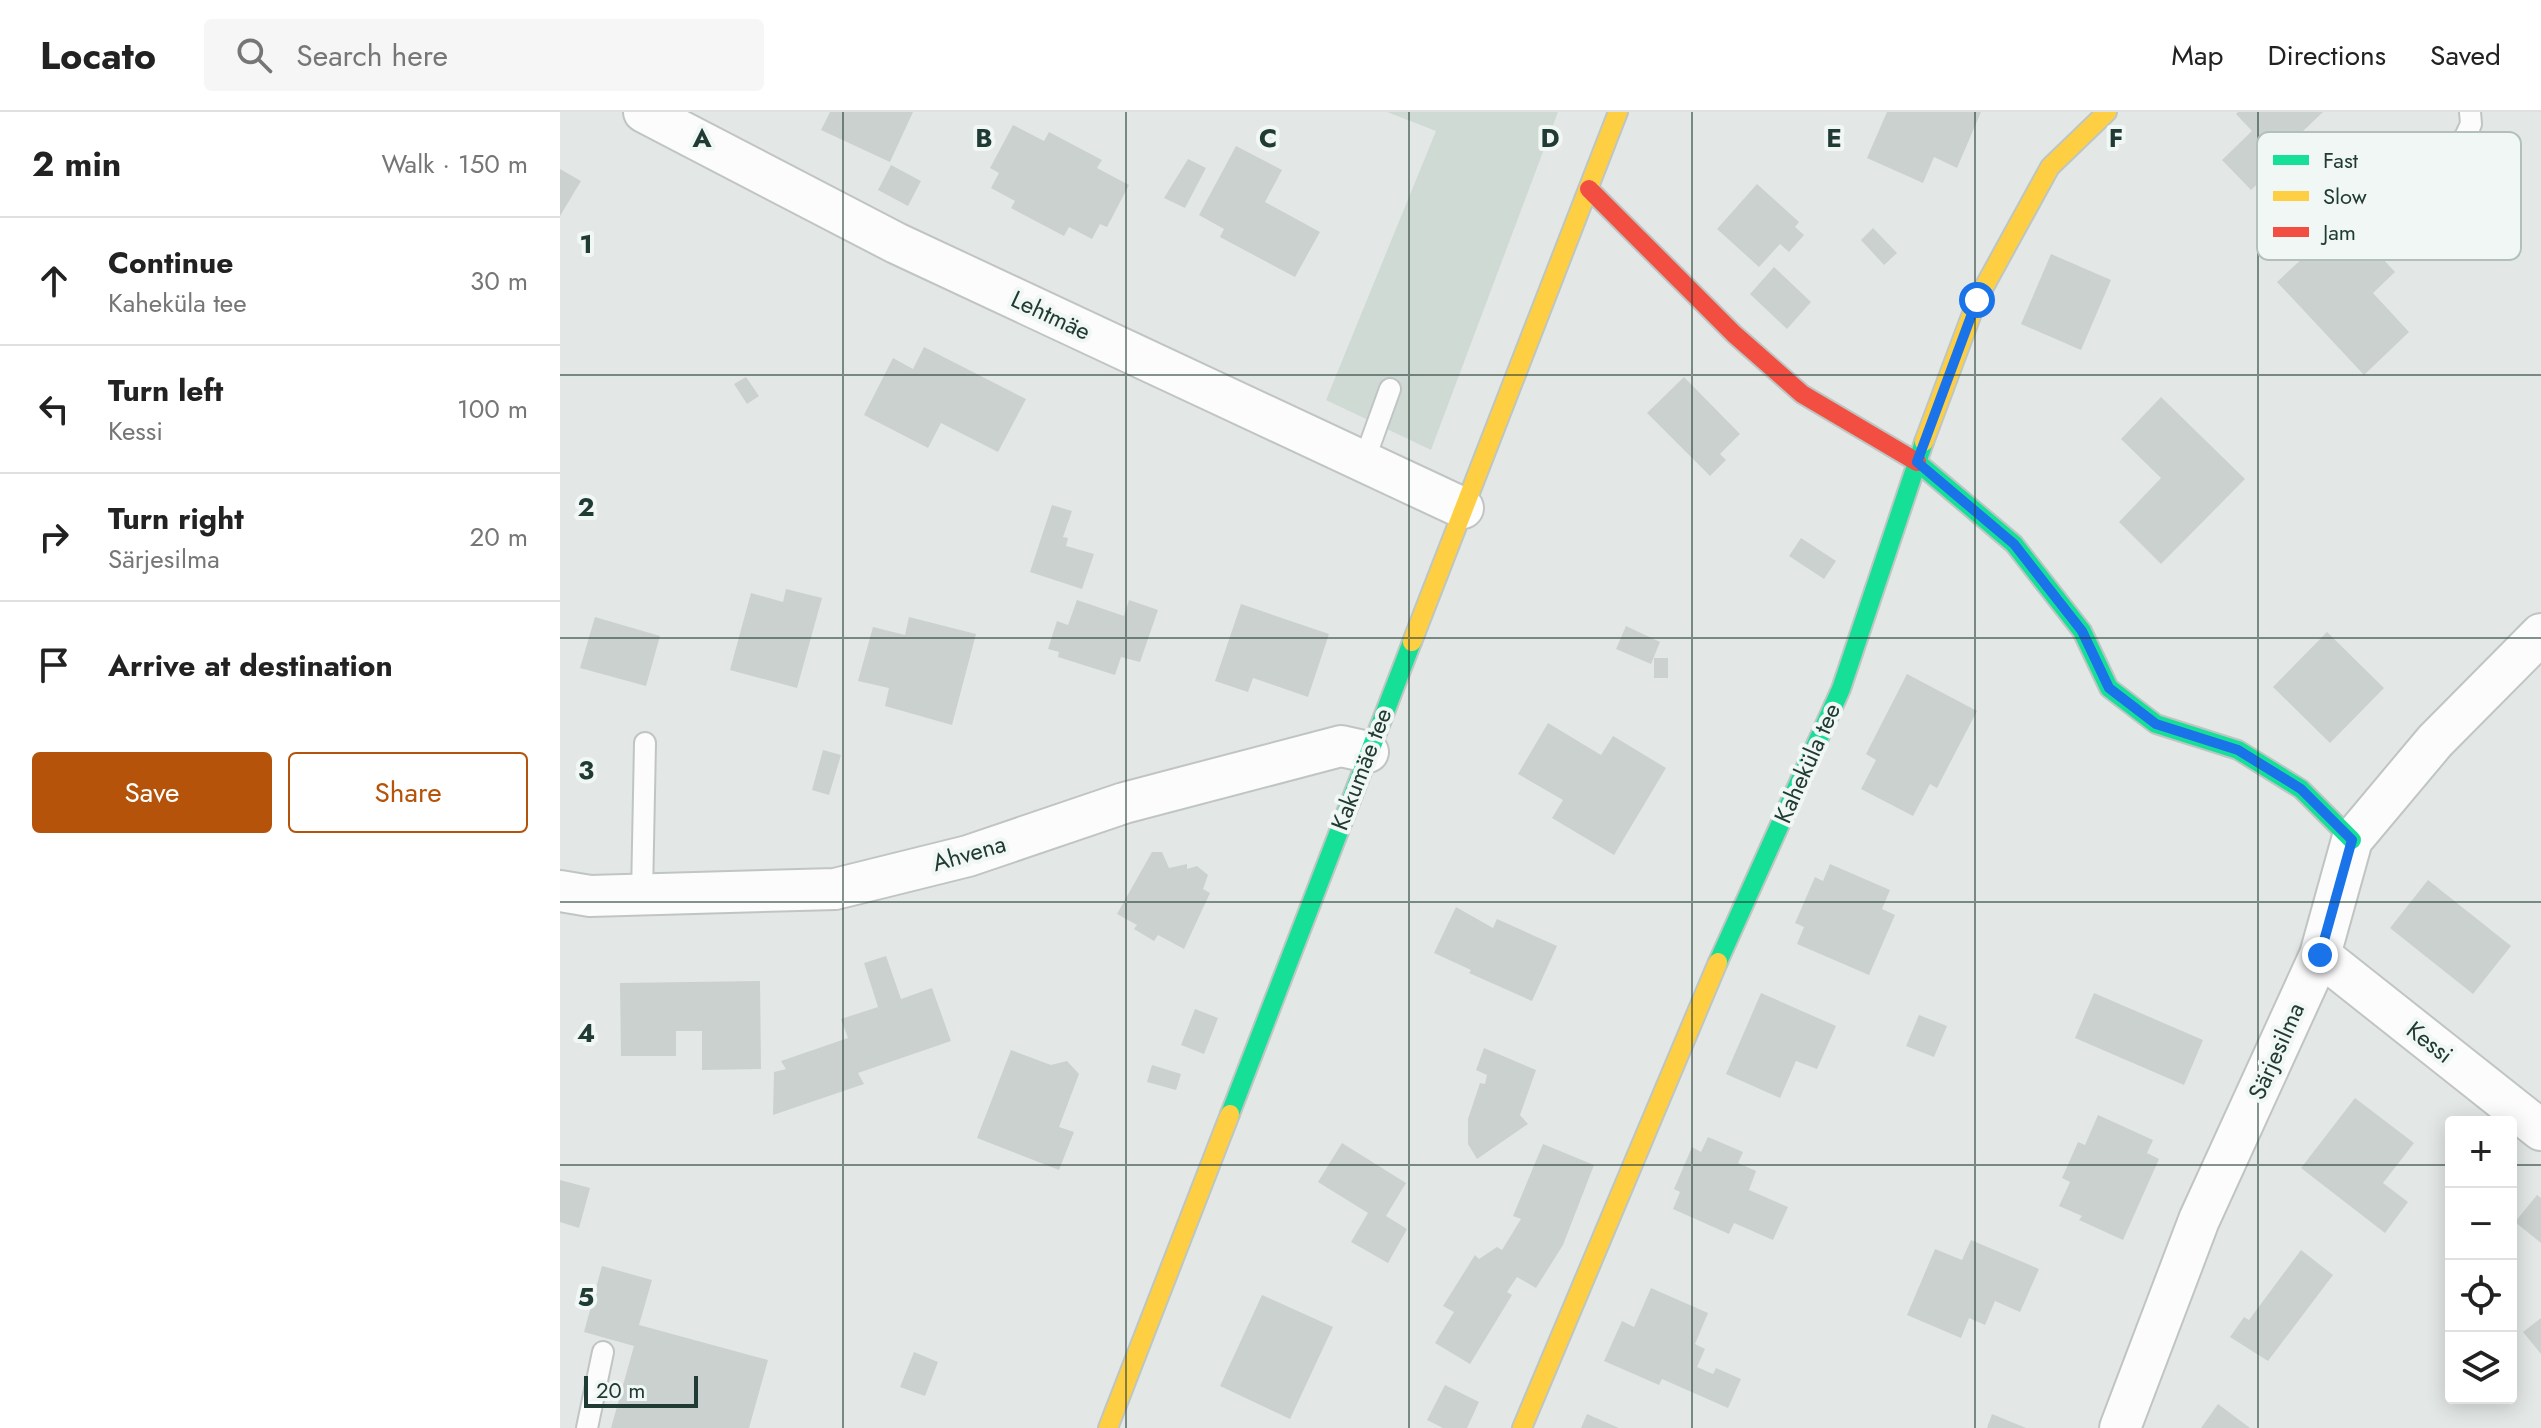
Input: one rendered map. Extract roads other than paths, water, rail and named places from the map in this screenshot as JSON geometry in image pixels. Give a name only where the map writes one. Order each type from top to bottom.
[{"type":"street","name":"Lehtmäe","points":[[644,112],[896,243],[1463,508]]},
{"type":"street","name":"Kakumäe tee","points":[[1108,1428],[1618,112]]},
{"type":"street","name":"Kaheküla tee","points":[[1522,1428],[1742,906],[1841,689],[1917,462],[1977,300],[2050,167],[2107,112]]},
{"type":"street","points":[[1589,189],[1734,334],[1802,394],[1917,462],[2014,544],[2082,631],[2109,688],[2156,724],[2238,750],[2301,789],[2352,840]]},
{"type":"street","name":"Särjesilma","points":[[2120,1428],[2199,1220],[2320,955],[2352,840],[2435,741],[2541,634]]},
{"type":"street","name":"Ahvena","points":[[560,891],[590,896],[835,889],[968,856],[1124,803],[1341,746],[1368,752]]},
{"type":"street","name":"Kessi","points":[[2320,955],[2541,1130]]},
{"type":"lane","points":[[2467,132],[2471,124],[2470,112]]},
{"type":"lane","points":[[1364,461],[1390,389]]},
{"type":"lane","points":[[642,895],[645,743]]},
{"type":"lane","points":[[587,1428],[603,1352]]}]
